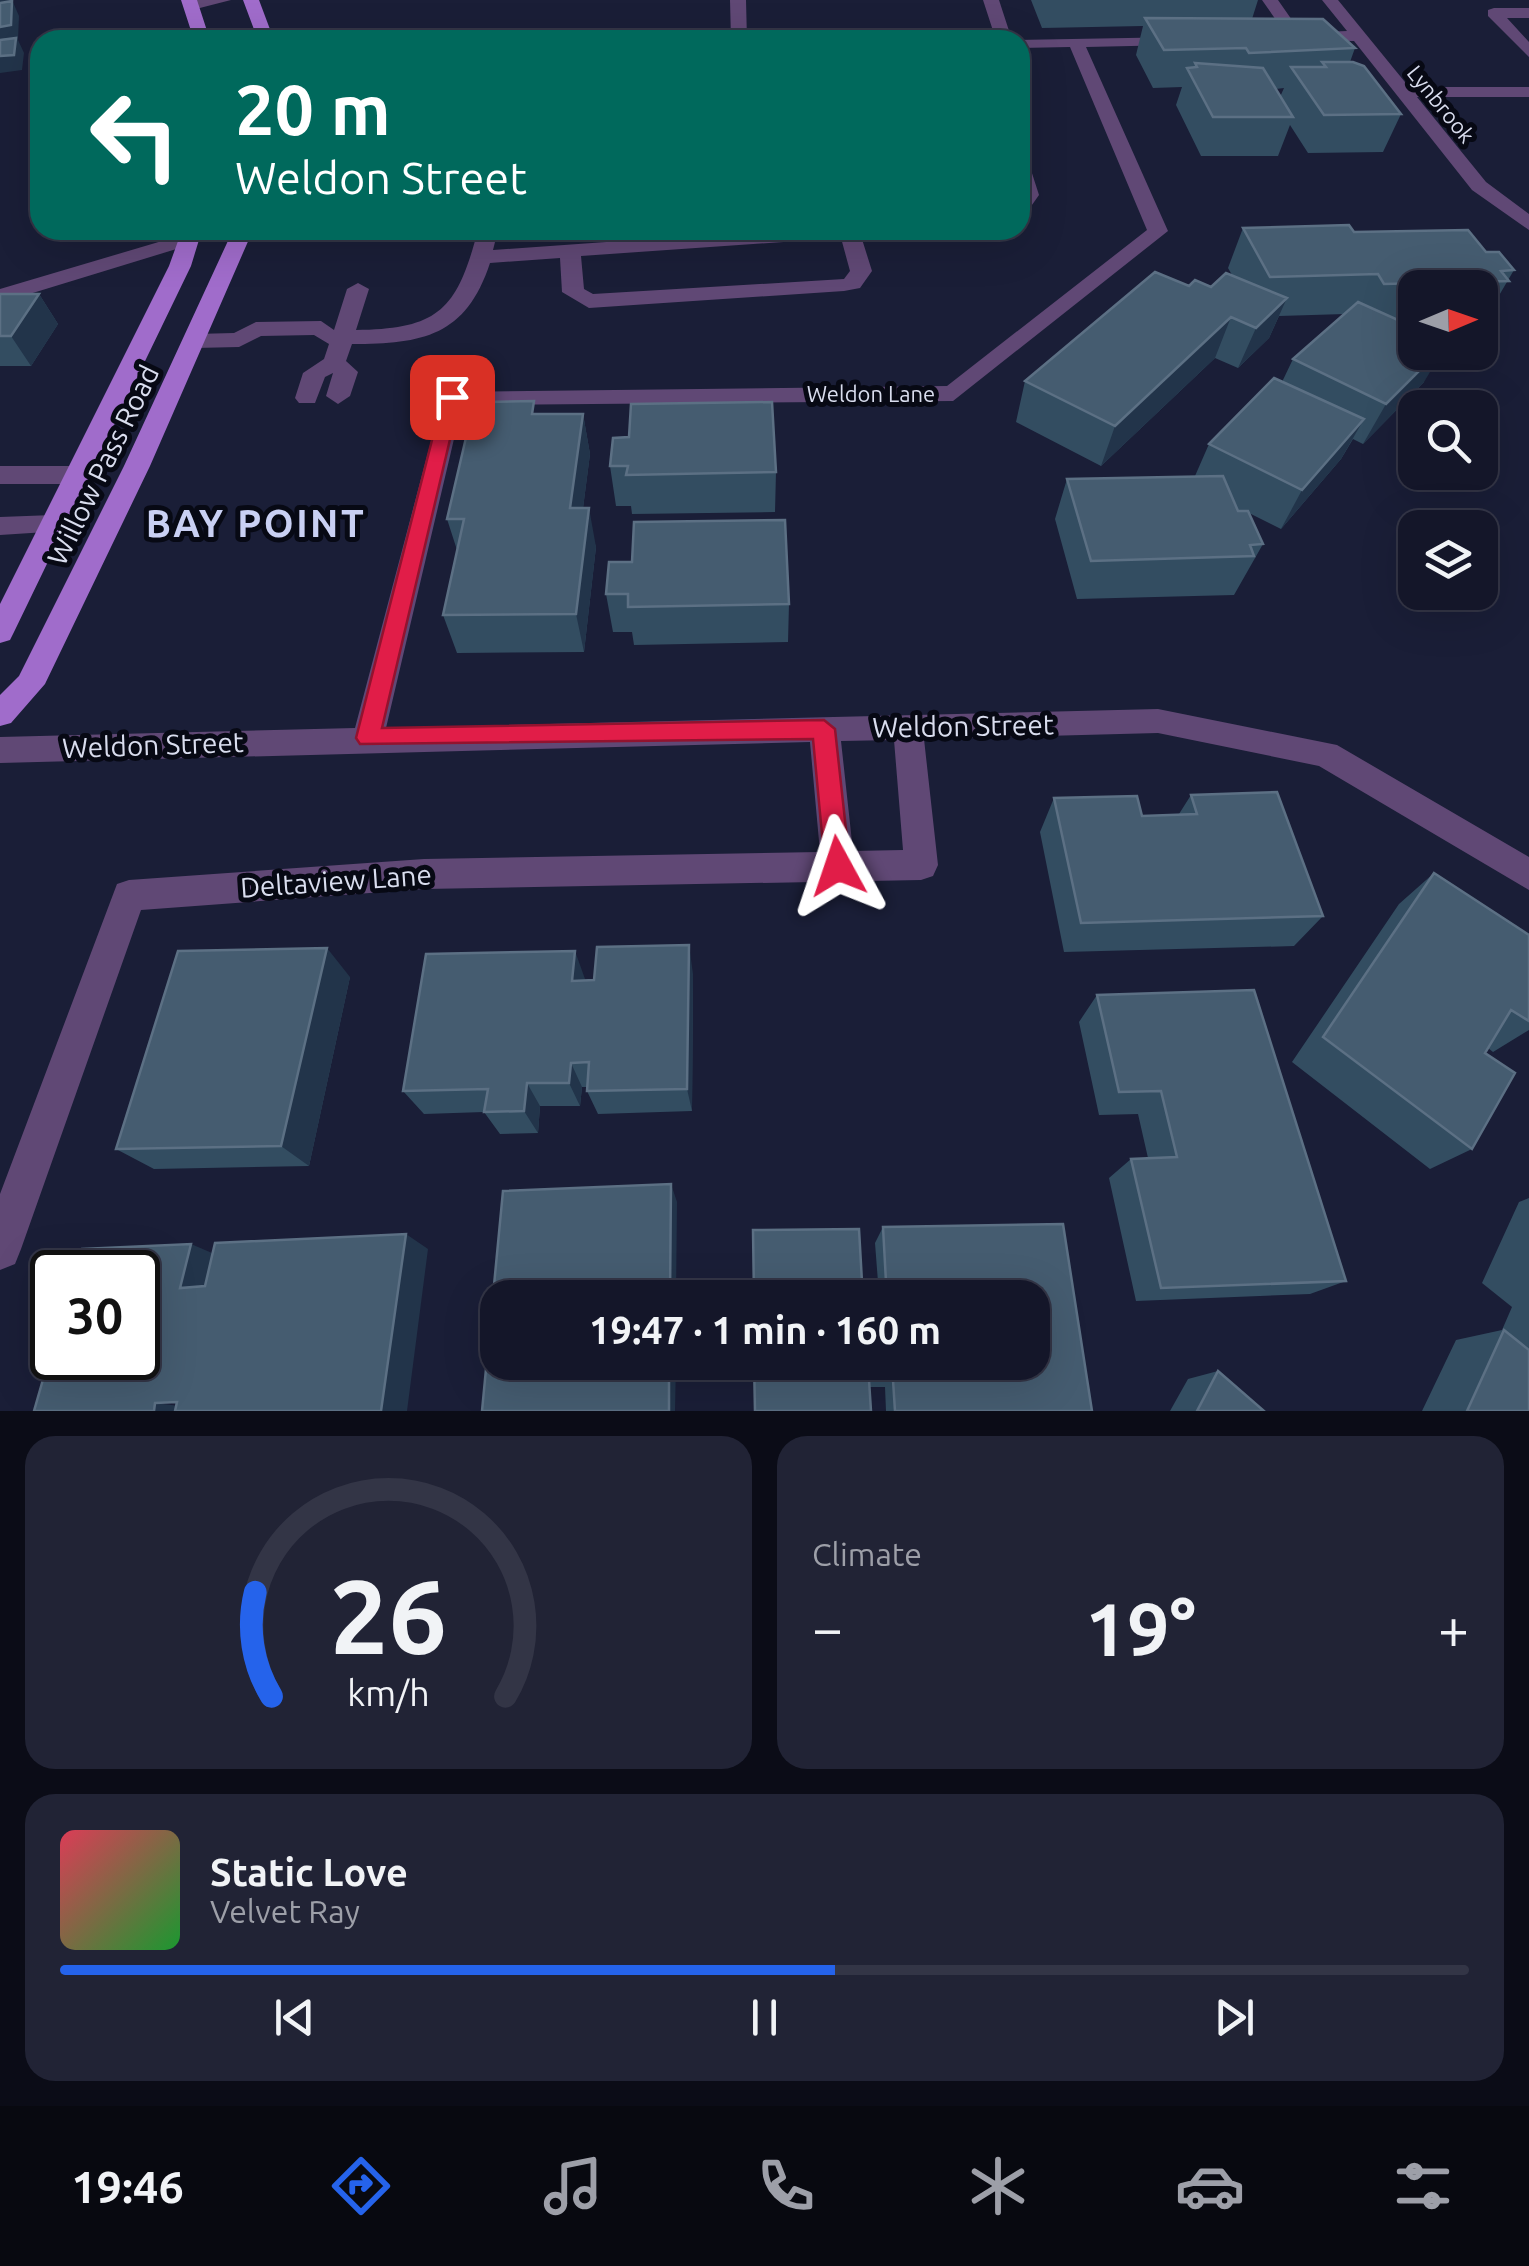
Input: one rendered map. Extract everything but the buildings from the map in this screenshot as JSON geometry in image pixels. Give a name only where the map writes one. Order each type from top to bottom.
[{"type":"main road","points":[[250,0],[262,30]]},
{"type":"main road","points":[[191,2],[199,30]]},
{"type":"main road","name":"Willow Pass Road","points":[[0,632],[187,240]]},
{"type":"main road","name":"Willow Pass Road","points":[[0,714],[30,684],[195,340],[238,240]]},
{"type":"street","points":[[191,2],[222,0]]},
{"type":"street","points":[[738,0],[739,30]]},
{"type":"street","points":[[991,0],[1001,30]]},
{"type":"street","points":[[1270,0],[1296,37]]},
{"type":"street","name":"Lynbrook","points":[[1330,0],[1479,186],[1529,224]]},
{"type":"street","points":[[1529,13],[1494,13],[1529,52]]},
{"type":"street","points":[[1276,38],[1357,36]]},
{"type":"street","points":[[1030,44],[1196,40]]},
{"type":"street","name":"Weldon Lane","points":[[368,738],[452,397],[953,394],[1158,231],[1076,42]]},
{"type":"street","points":[[1402,92],[1529,92]]},
{"type":"street","points":[[0,296],[171,240]]},
{"type":"street","points":[[195,340],[239,340],[246,349],[315,348],[334,337],[423,330],[452,319],[472,293],[486,240]]},
{"type":"street","points":[[482,257],[723,240]]},
{"type":"street","points":[[570,251],[573,292],[588,302],[844,285],[862,270],[852,240]]},
{"type":"street","points":[[36,308],[56,277]]},
{"type":"street","points":[[334,362],[334,337],[358,289]]},
{"type":"street","points":[[334,362],[346,372],[338,396]]},
{"type":"street","points":[[307,398],[315,374],[334,362]]},
{"type":"street","points":[[0,475],[78,475]]},
{"type":"street","points":[[0,526],[54,524]]},
{"type":"street","name":"Weldon Street","points":[[0,750],[368,738],[1158,722],[1326,754],[1529,875]]},
{"type":"street","name":"Deltaview Lane","points":[[0,1250],[128,895],[424,874],[921,864],[908,728]]},
{"type":"street","points":[[824,729],[838,866]]},
{"type":"district","name":"BAY POINT","points":[[256,524]]},
{"type":"route","points":[[452,397],[368,738],[824,729],[838,866]]}]
